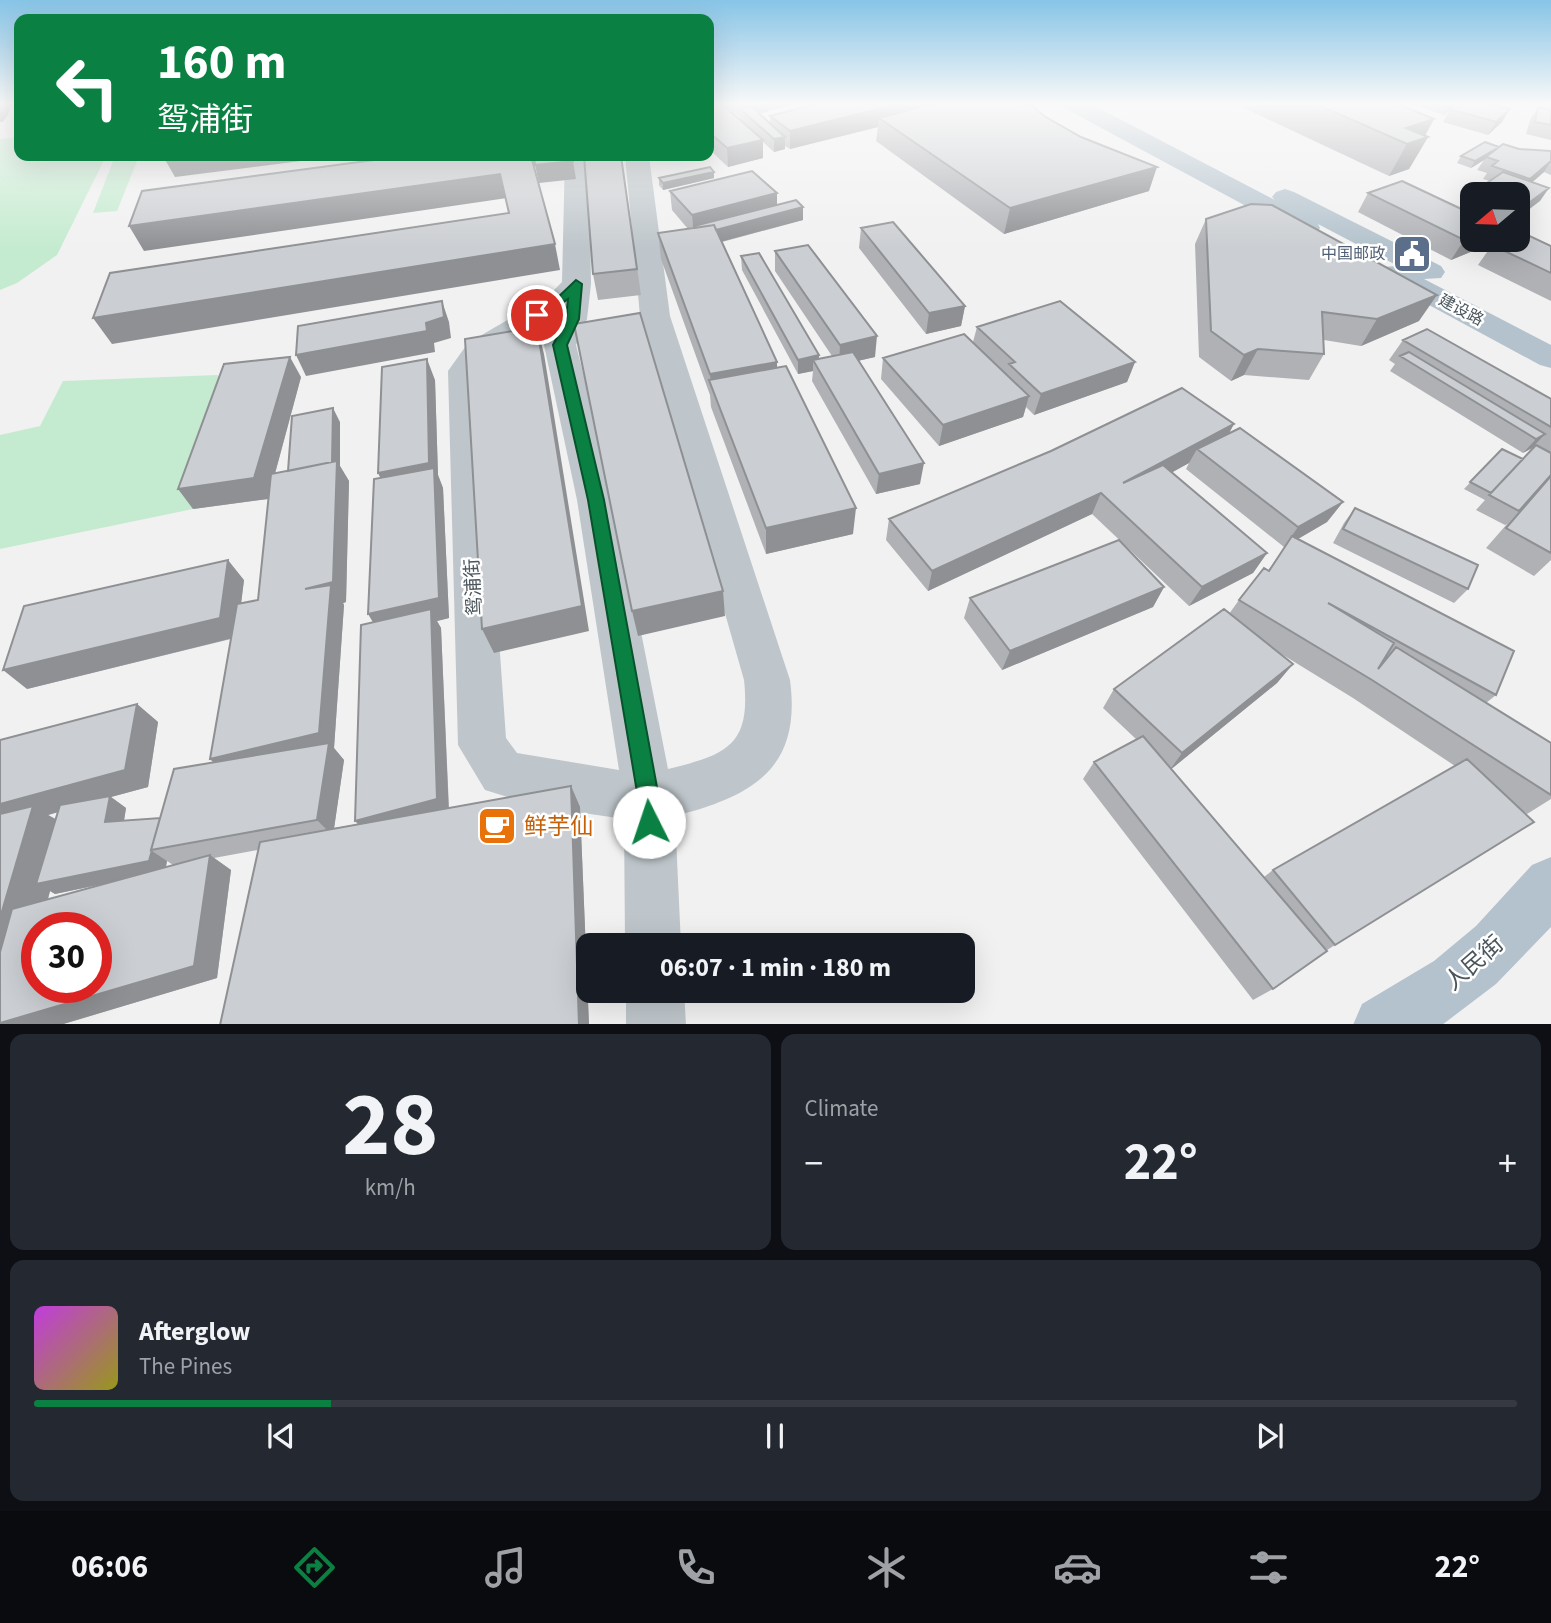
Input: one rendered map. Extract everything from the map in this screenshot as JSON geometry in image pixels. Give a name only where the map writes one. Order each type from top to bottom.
[{"type":"main road","name":"建设路","points":[[1164,152],[1551,358]]},
{"type":"main road","name":"建设路","points":[[1199,152],[1551,333]]},
{"type":"main road","name":"人民街","points":[[1383,1024],[1418,1007],[1453,984],[1492,951],[1543,899]]},
{"type":"street","points":[[577,161],[576,284],[572,319],[560,345],[596,500],[649,798],[653,933]]},
{"type":"street","points":[[638,161],[655,316],[767,680],[771,713],[762,740],[746,764],[731,775],[649,798]]},
{"type":"street","name":"鸳浦街","points":[[576,284],[558,303],[479,350],[464,371],[482,744],[502,773],[536,782],[649,798]]},
{"type":"street","points":[[655,1003],[656,1024]]},
{"type":"green space","points":[[0,152],[14,152],[14,161],[104,161],[57,255],[17,283],[0,290]]},
{"type":"green space","points":[[113,161],[137,161],[117,211],[93,213]]},
{"type":"green space","points":[[217,375],[237,385],[193,509],[0,549],[0,435],[40,426],[63,381]]},
{"type":"building","points":[[928,152],[1118,152],[1157,167],[1010,208]]},
{"type":"building","points":[[1468,152],[1491,152],[1475,161],[1461,156]]},
{"type":"building","points":[[1493,152],[1551,152],[1551,161],[1530,179],[1492,166],[1498,161],[1486,157]]},
{"type":"building","points":[[367,161],[532,161],[555,244],[93,318],[110,273],[509,213],[500,174],[129,226],[142,191]]},
{"type":"building","points":[[535,161],[573,161],[535,165]]},
{"type":"building","points":[[584,161],[622,161],[637,269],[593,274]]},
{"type":"building","points":[[710,167],[714,172],[663,183],[659,178]]},
{"type":"building","points":[[752,171],[777,193],[692,215],[670,191]]},
{"type":"building","points":[[1503,172],[1549,188],[1530,202],[1530,182],[1488,182]]},
{"type":"building","points":[[1402,181],[1460,208],[1460,238],[1368,193]]},
{"type":"building","points":[[796,200],[803,207],[716,230],[714,225],[694,226]]},
{"type":"building","points":[[1251,204],[1272,205],[1437,295],[1377,319],[1322,312],[1324,354],[1258,349],[1244,355],[1211,331],[1206,219]]},
{"type":"building","points":[[893,222],[965,306],[929,313],[861,228]]},
{"type":"building","points":[[714,225],[777,362],[710,374],[658,233]]},
{"type":"building","points":[[1530,236],[1551,246],[1551,273],[1507,252],[1530,252]]},
{"type":"building","points":[[808,245],[877,336],[840,345],[775,251]]},
{"type":"building","points":[[759,253],[819,355],[798,360],[741,256]]},
{"type":"building","points":[[442,301],[444,317],[426,323],[427,331],[296,355],[298,326]]},
{"type":"building","points":[[1060,301],[1135,362],[1041,394],[1009,364],[1015,362],[977,327]]},
{"type":"building","points":[[640,313],[723,591],[632,611],[574,324]]},
{"type":"building","points":[[537,327],[582,606],[482,629],[465,339]]},
{"type":"building","points":[[1427,329],[1551,399],[1551,427],[1403,340]]},
{"type":"building","points":[[964,334],[1029,396],[943,425],[883,358]]},
{"type":"building","points":[[853,352],[924,463],[879,474],[813,360]]},
{"type":"building","points":[[1409,352],[1545,434],[1536,439],[1400,356]]},
{"type":"building","points":[[290,357],[254,478],[178,489],[224,364]]},
{"type":"building","points":[[427,359],[429,463],[378,473],[382,367]]},
{"type":"building","points":[[786,366],[856,508],[766,528],[709,380]]},
{"type":"building","points":[[1182,388],[1234,424],[1123,483],[1163,465],[1267,553],[1202,587],[1101,493],[932,571],[889,519],[1051,451]]},
{"type":"building","points":[[333,408],[332,462],[288,471],[292,416]]},
{"type":"building","points":[[1240,428],[1343,502],[1298,527],[1197,449]]},
{"type":"building","points":[[1536,445],[1551,453],[1551,475],[1519,511],[1489,495]]},
{"type":"building","points":[[1502,449],[1523,459],[1491,493],[1470,482]]},
{"type":"building","points":[[337,461],[333,582],[305,589],[331,585],[319,733],[210,759],[237,604],[258,600],[271,474]]},
{"type":"building","points":[[434,468],[439,598],[368,614],[374,479]]},
{"type":"building","points":[[1551,476],[1551,553],[1506,528]]},
{"type":"building","points":[[1355,508],[1478,565],[1468,589],[1343,529]]},
{"type":"building","points":[[1292,536],[1514,651],[1496,695],[1328,603],[1394,643],[1378,669],[1396,647],[1551,743],[1551,795],[1372,680],[1239,600],[1264,568],[1269,571]]},
{"type":"building","points":[[1119,540],[1164,587],[1010,651],[970,598]]},
{"type":"building","points":[[228,560],[220,618],[3,670],[24,606]]},
{"type":"building","points":[[431,609],[437,799],[355,821],[361,625]]},
{"type":"building","points":[[1224,609],[1293,664],[1182,753],[1114,689]]},
{"type":"building","points":[[137,704],[125,770],[0,804],[0,740]]},
{"type":"building","points":[[1143,736],[1327,951],[1273,989],[1094,762]]},
{"type":"building","points":[[329,743],[317,820],[151,850],[174,769]]},
{"type":"building","points":[[1467,759],[1534,822],[1335,945],[1273,870]]},
{"type":"building","points":[[571,786],[576,1003],[578,1003],[579,1024],[220,1024],[260,842]]},
{"type":"building","points":[[110,796],[105,822],[160,818],[149,861],[36,884],[60,805]]},
{"type":"building","points":[[33,806],[0,918],[0,814]]},
{"type":"building","points":[[210,855],[194,966],[112,990],[112,912],[21,912],[21,1003],[68,1003],[0,1023],[0,952],[12,909]]},
{"type":"place","name":"中国邮政","points":[[1412,254]]},
{"type":"place","name":"鲜芋仙","points":[[497,826]]},
{"type":"route","points":[[537,315],[558,303],[576,284],[572,319],[560,345],[596,500],[649,798],[649,822]]}]
